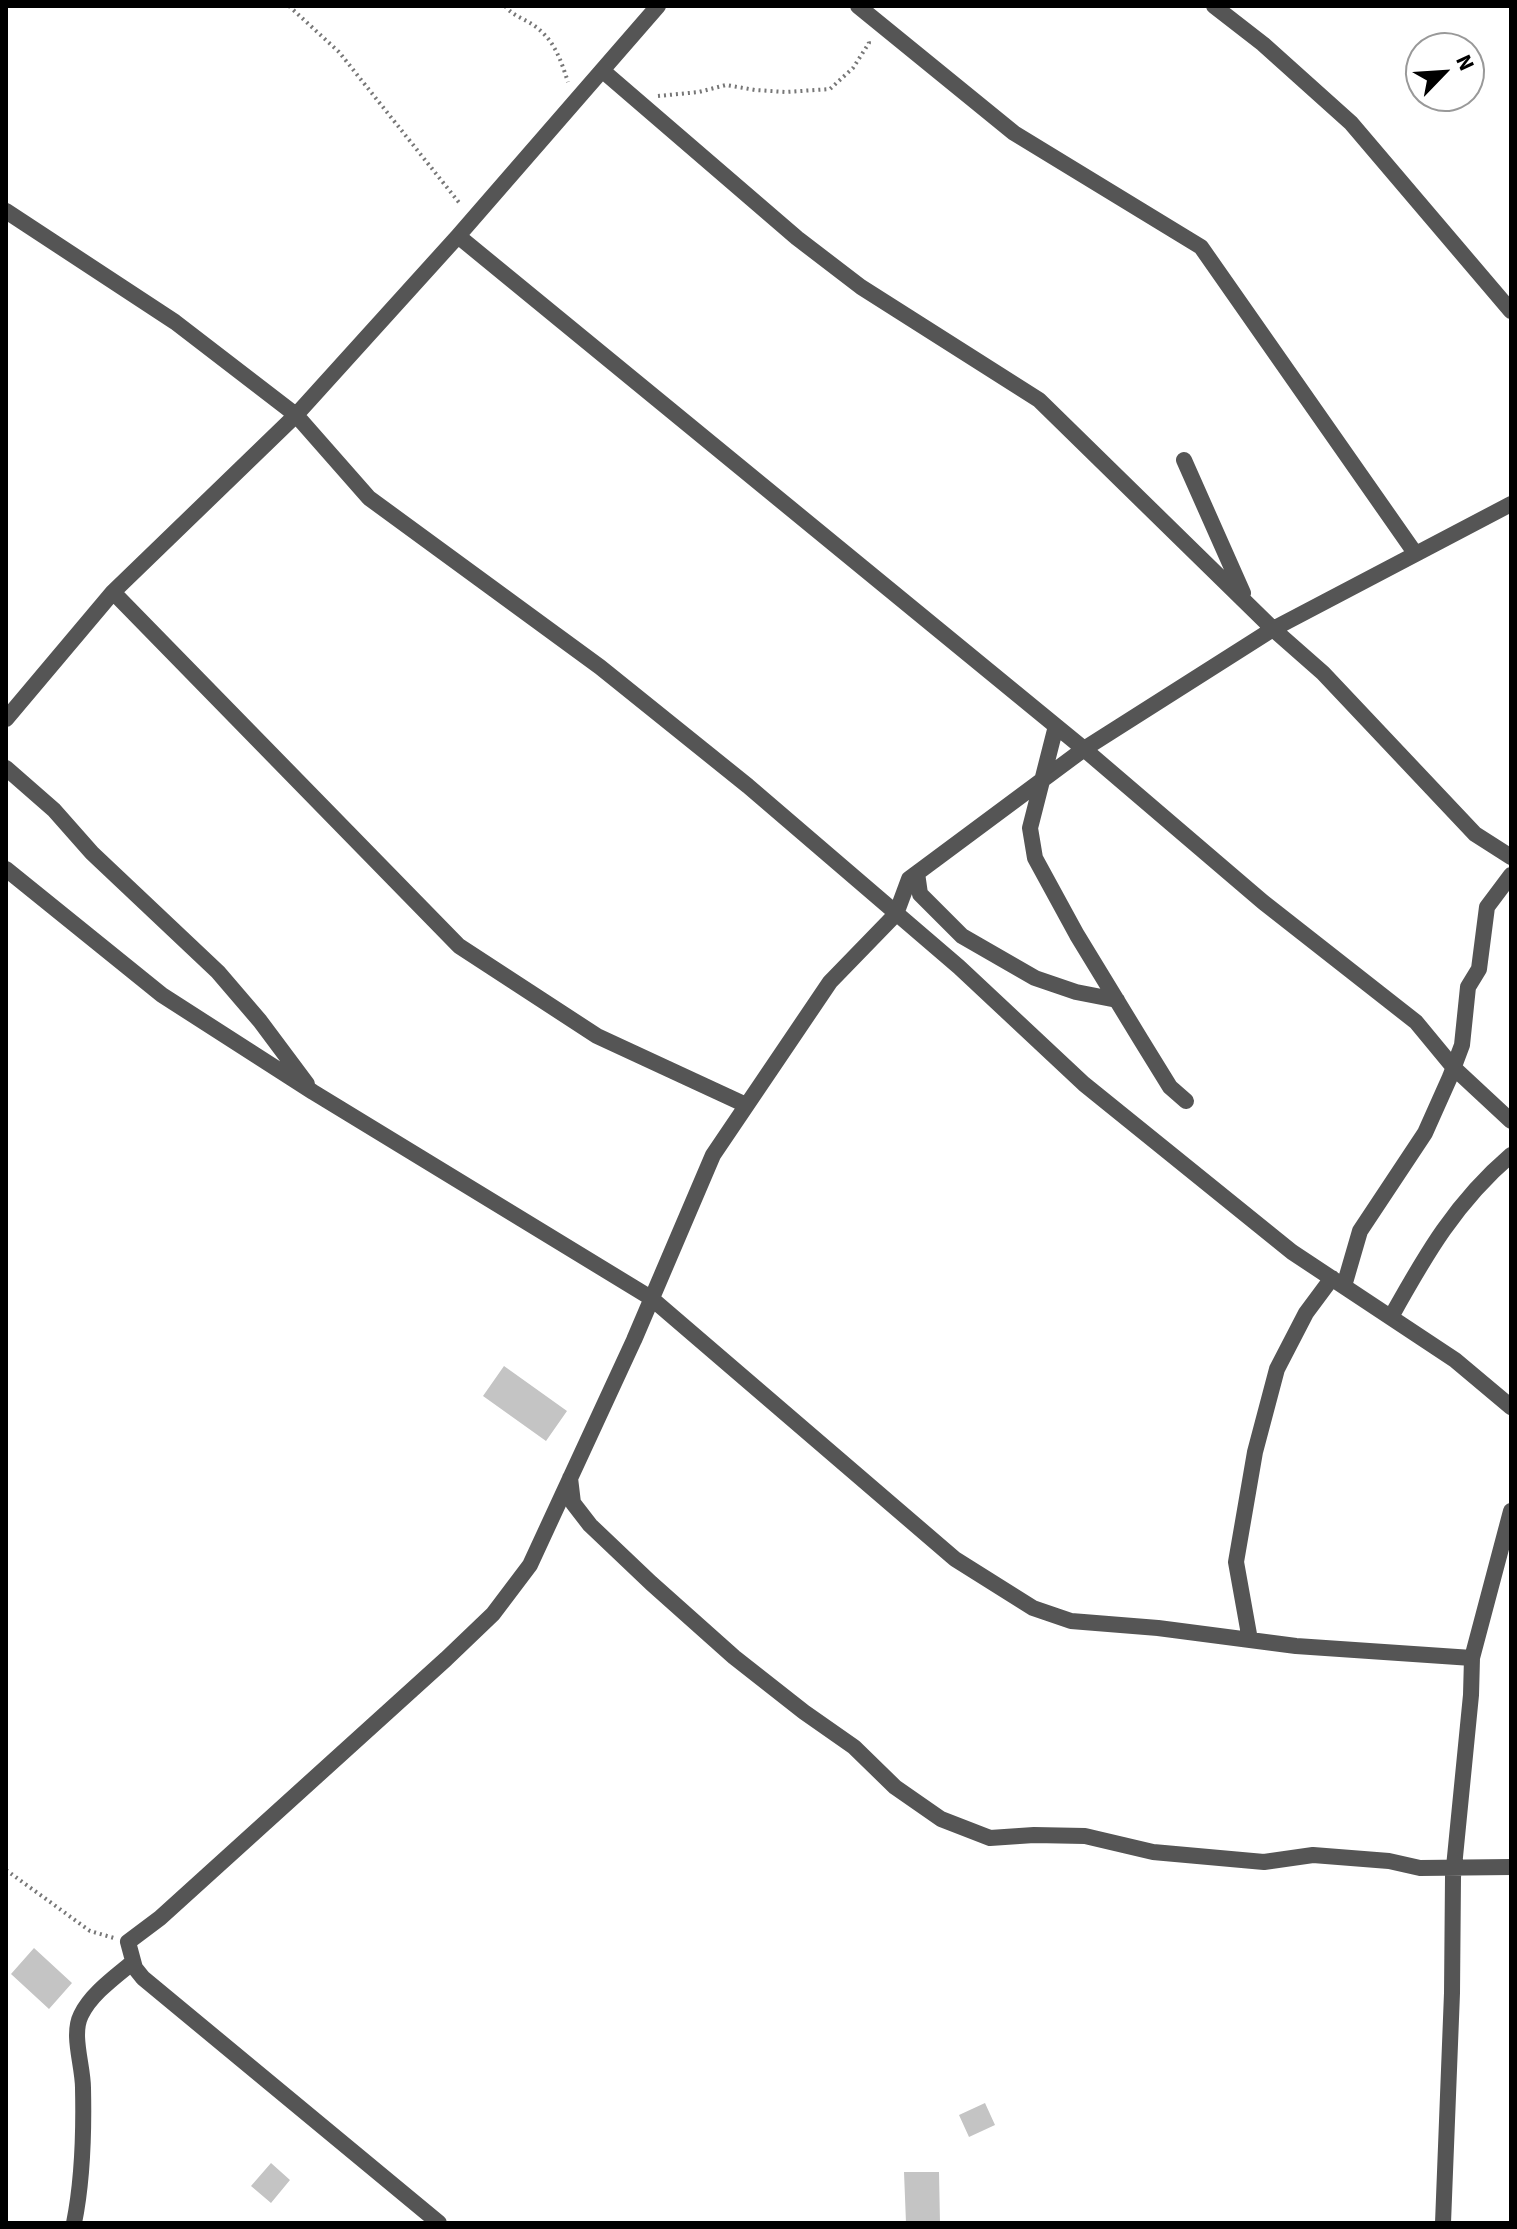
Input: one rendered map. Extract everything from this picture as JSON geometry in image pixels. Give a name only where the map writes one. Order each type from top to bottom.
[{"type":"street","points":[[6,719],[113,592],[296,415],[458,236],[658,6]]},
{"type":"street","points":[[858,6],[1014,133],[1201,247],[1415,553]]},
{"type":"street","points":[[1214,6],[1263,44],[1351,123],[1511,311]]},
{"type":"street","points":[[603,71],[797,238],[861,287],[1039,400],[1248,605],[1323,673],[1475,834],[1511,857]]},
{"type":"street","points":[[6,211],[175,322],[296,415],[369,498],[600,667],[748,786],[959,967],[1084,1084],[1292,1252],[1455,1360],[1511,1407]]},
{"type":"street","points":[[458,236],[1084,749],[1263,902],[1416,1022],[1454,1068],[1511,1121]]},
{"type":"street","points":[[1184,460],[1248,605]]},
{"type":"street","points":[[439,2223],[154,1987],[135,1968],[128,1942],[300,1793],[493,1614],[530,1565],[713,1155],[830,982],[896,914],[909,879],[1084,749],[1273,629],[1511,504]]},
{"type":"street","points":[[113,592],[459,946],[597,1036],[746,1105]]},
{"type":"street","points":[[1056,726],[1030,828],[1035,858],[1170,1087],[1186,1101]]},
{"type":"street","points":[[6,768],[54,810],[92,853],[218,972],[260,1021],[313,1092]]},
{"type":"street","points":[[6,869],[162,995],[313,1092],[651,1298],[955,1559],[1033,1608],[1071,1621],[1158,1628],[1296,1646],[1472,1658]]},
{"type":"street","points":[[917,873],[920,894],[962,936],[1035,978],[1076,992],[1117,1000]]},
{"type":"street","points":[[1250,1640],[1236,1562],[1255,1452],[1277,1369],[1306,1313],[1338,1282],[1360,1231],[1425,1133],[1462,1045],[1468,987],[1479,969],[1487,907],[1511,875]]},
{"type":"street","points":[[1391,1317],[1423,1260],[1457,1209],[1511,1155]]},
{"type":"street","points":[[570,1478],[573,1503],[590,1525],[651,1583],[734,1657],[854,1747],[895,1787],[941,1819],[990,1838],[1085,1836],[1153,1852],[1264,1862],[1313,1855],[1378,1860],[1420,1868],[1511,1867]]},
{"type":"street","points":[[1443,2223],[1454,1870],[1472,1658],[1511,1511]]},
{"type":"street","points":[[74,2223],[83,2144],[83,2083],[77,2026],[82,2012],[107,1984],[133,1962]]},
{"type":"path","points":[[289,6],[339,52],[473,219]]},
{"type":"path","points":[[505,6],[513,15],[535,26],[555,45],[574,103]]},
{"type":"path","points":[[633,98],[699,92],[726,85],[786,92],[830,89],[853,68],[869,43],[865,31]]},
{"type":"path","points":[[6,1870],[90,1931],[128,1942]]},
{"type":"building","points":[[504,1366],[567,1411],[546,1441],[483,1396]]},
{"type":"building","points":[[34,1948],[72,1983],[49,2009],[11,1974]]},
{"type":"building","points":[[985,2103],[995,2125],[969,2137],[959,2115]]},
{"type":"building","points":[[271,2163],[290,2180],[271,2203],[251,2186]]},
{"type":"building","points":[[904,2172],[939,2172],[940,2223],[906,2223]]}]
